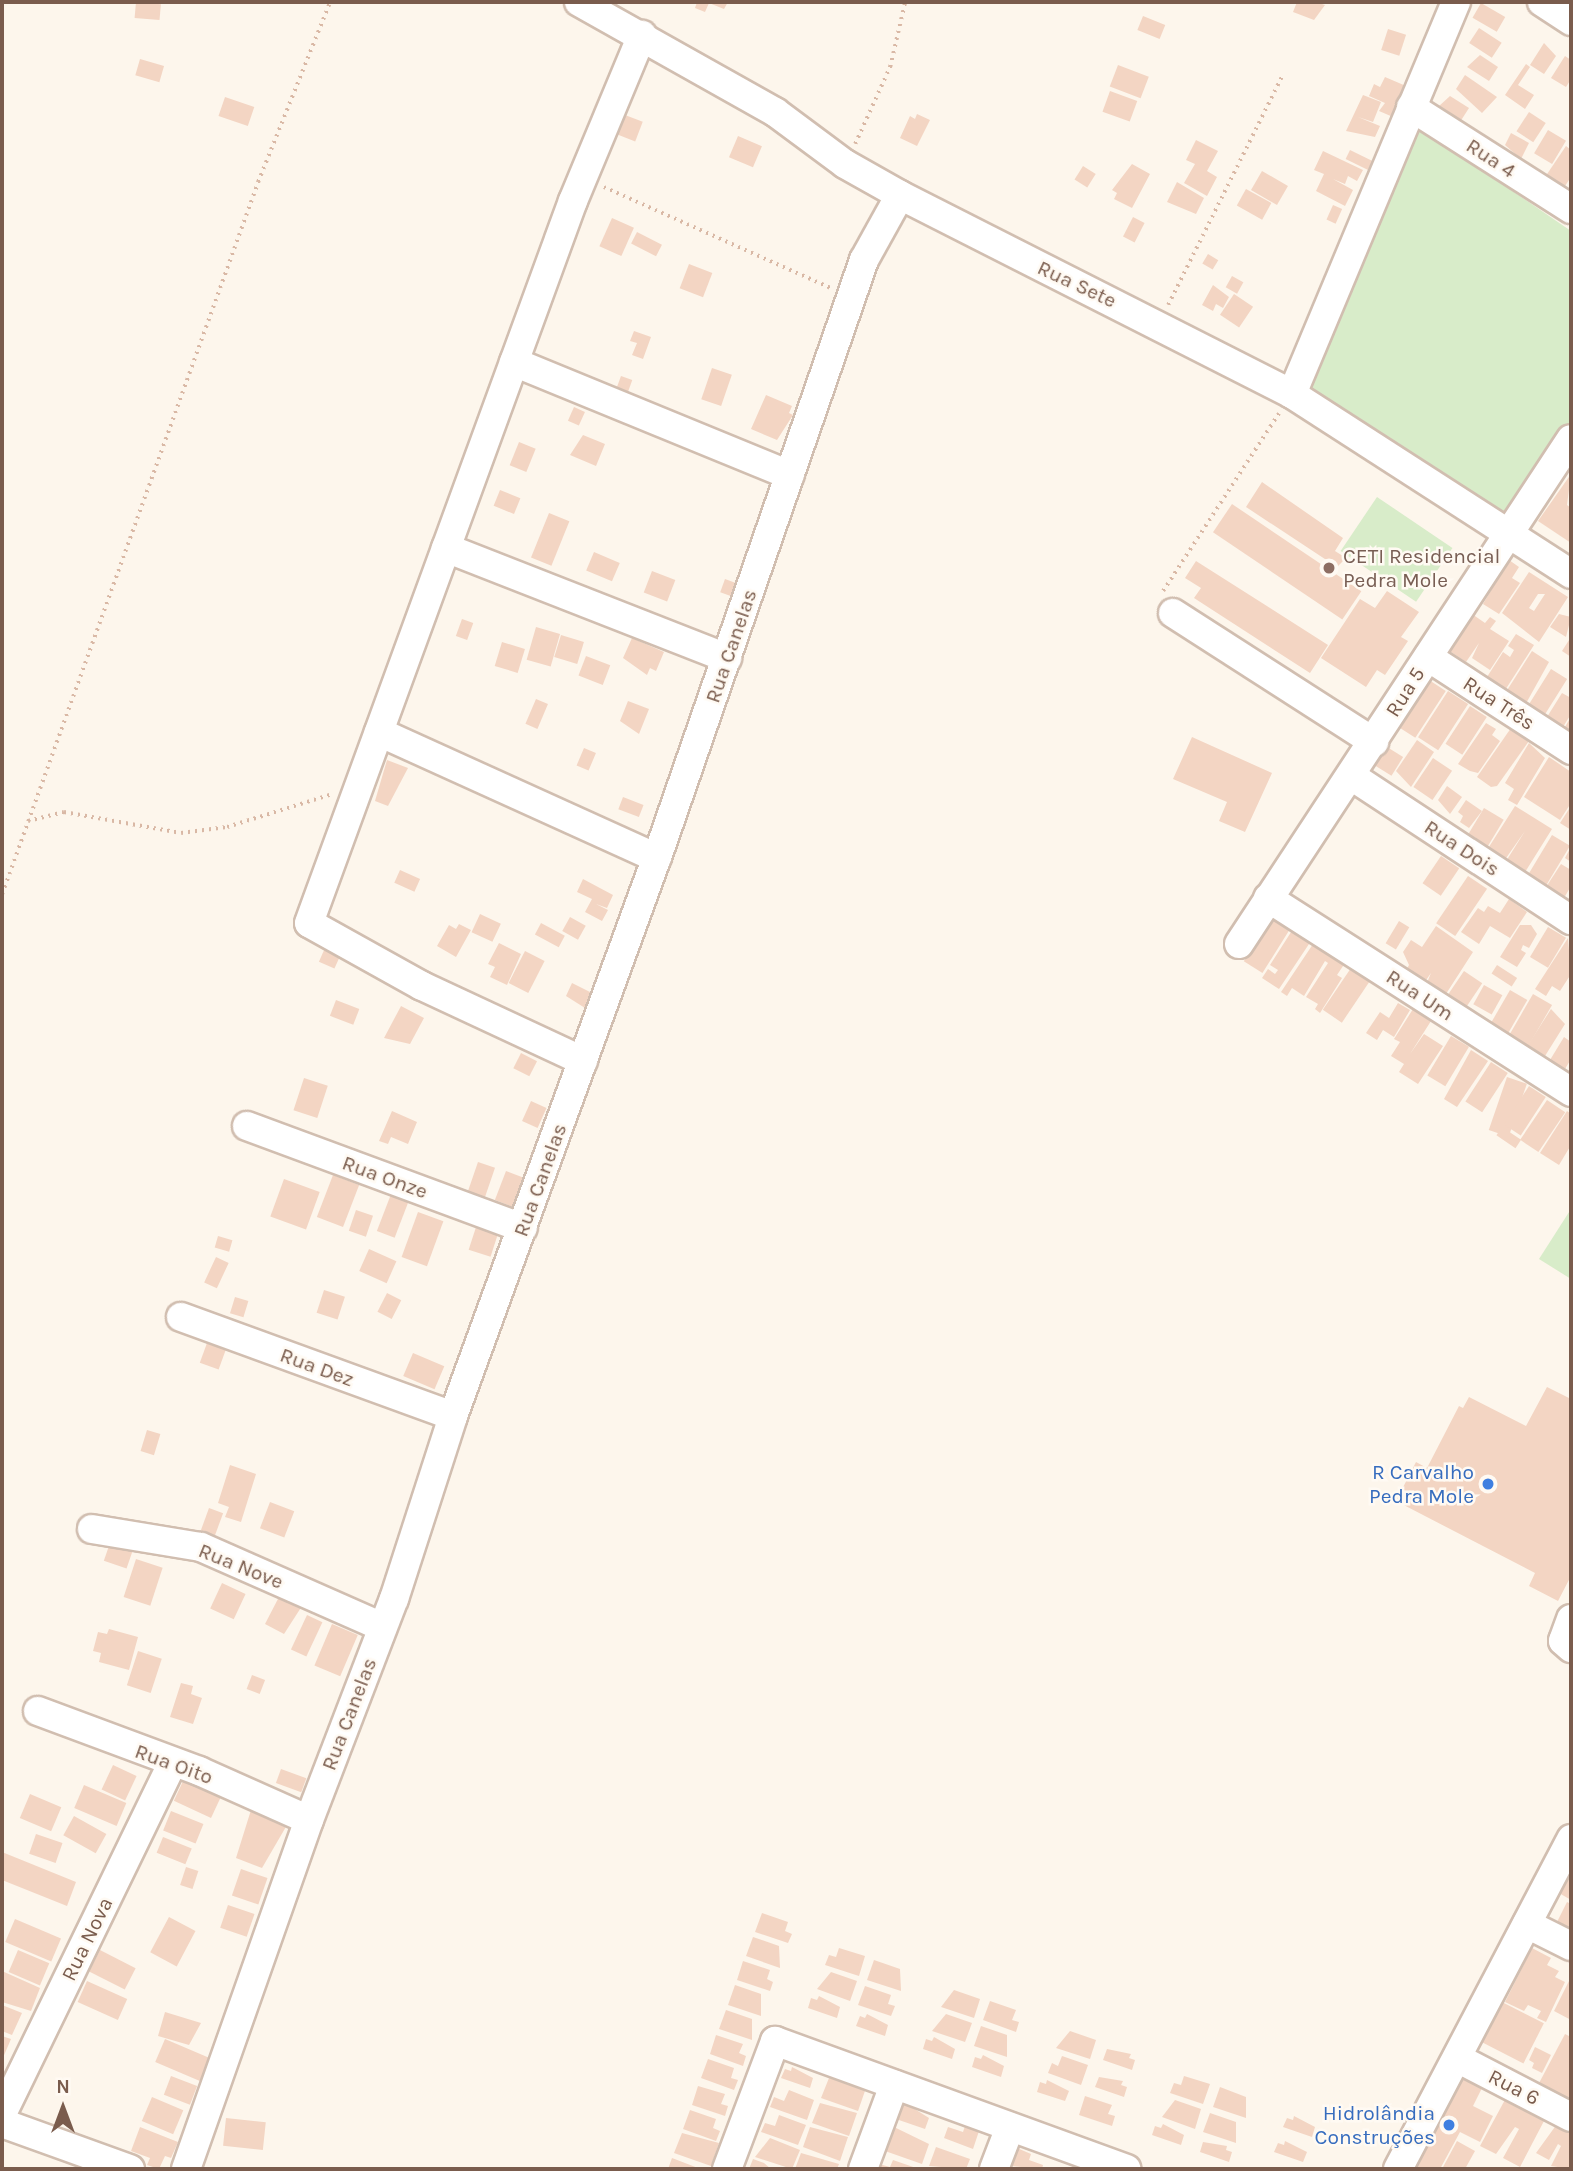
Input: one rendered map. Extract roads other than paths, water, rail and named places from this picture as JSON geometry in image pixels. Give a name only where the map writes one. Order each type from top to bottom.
[{"type":"street","name":"Rua Sete","points":[[579,2],[775,112],[845,164],[900,195],[1159,323],[1292,394],[1571,573]]},
{"type":"street","points":[[1292,394],[1456,2]]},
{"type":"street","points":[[1542,2],[1571,21]]},
{"type":"street","points":[[583,1060],[422,986],[309,923],[583,178],[642,36]]},
{"type":"street","name":"Rua 4","points":[[1411,107],[1571,209]]},
{"type":"street","name":"Rua Canelas","points":[[186,2169],[309,1821],[383,1626],[453,1416],[657,858],[864,260],[900,195]]},
{"type":"street","points":[[514,362],[790,475]]},
{"type":"street","name":"Rua 5","points":[[1239,944],[1353,777],[1427,657],[1571,439]]},
{"type":"street","points":[[446,548],[727,658]]},
{"type":"street","points":[[1173,613],[1374,742]]},
{"type":"street","name":"Rua Três","points":[[1427,657],[1571,750]]},
{"type":"street","points":[[379,732],[657,858]]},
{"type":"street","name":"Rua Dois","points":[[1353,777],[1571,920]]},
{"type":"street","name":"Rua Um","points":[[1268,898],[1571,1092]]},
{"type":"street","name":"Rua Onze","points":[[247,1126],[523,1228]]},
{"type":"street","name":"Rua Dez","points":[[181,1317],[453,1416]]},
{"type":"street","name":"Rua Nove","points":[[92,1529],[201,1547],[383,1626]]},
{"type":"street","points":[[1571,1619],[1563,1641],[1571,1648]]},
{"type":"street","name":"Rua Oito","points":[[38,1711],[199,1772],[309,1821]]},
{"type":"street","name":"Rua Nova","points":[[2,2114],[172,1764]]},
{"type":"street","points":[[1398,2169],[1571,1839]]},
{"type":"street","points":[[1527,1924],[1571,1946]]},
{"type":"street","points":[[727,2169],[775,2041],[1124,2169]]},
{"type":"street","name":"Rua 6","points":[[1457,2058],[1571,2117]]},
{"type":"street","points":[[863,2169],[894,2085]]},
{"type":"street","points":[[2,2123],[130,2169]]},
{"type":"street","points":[[994,2169],[1010,2127]]},
{"type":"place","name":"CETI Residencial Pedra Mole","points":[[1329,568]]},
{"type":"place","name":"R Carvalho Pedra Mole","points":[[1488,1484]]},
{"type":"place","name":"Hidrolândia Construções","points":[[1449,2125]]}]
